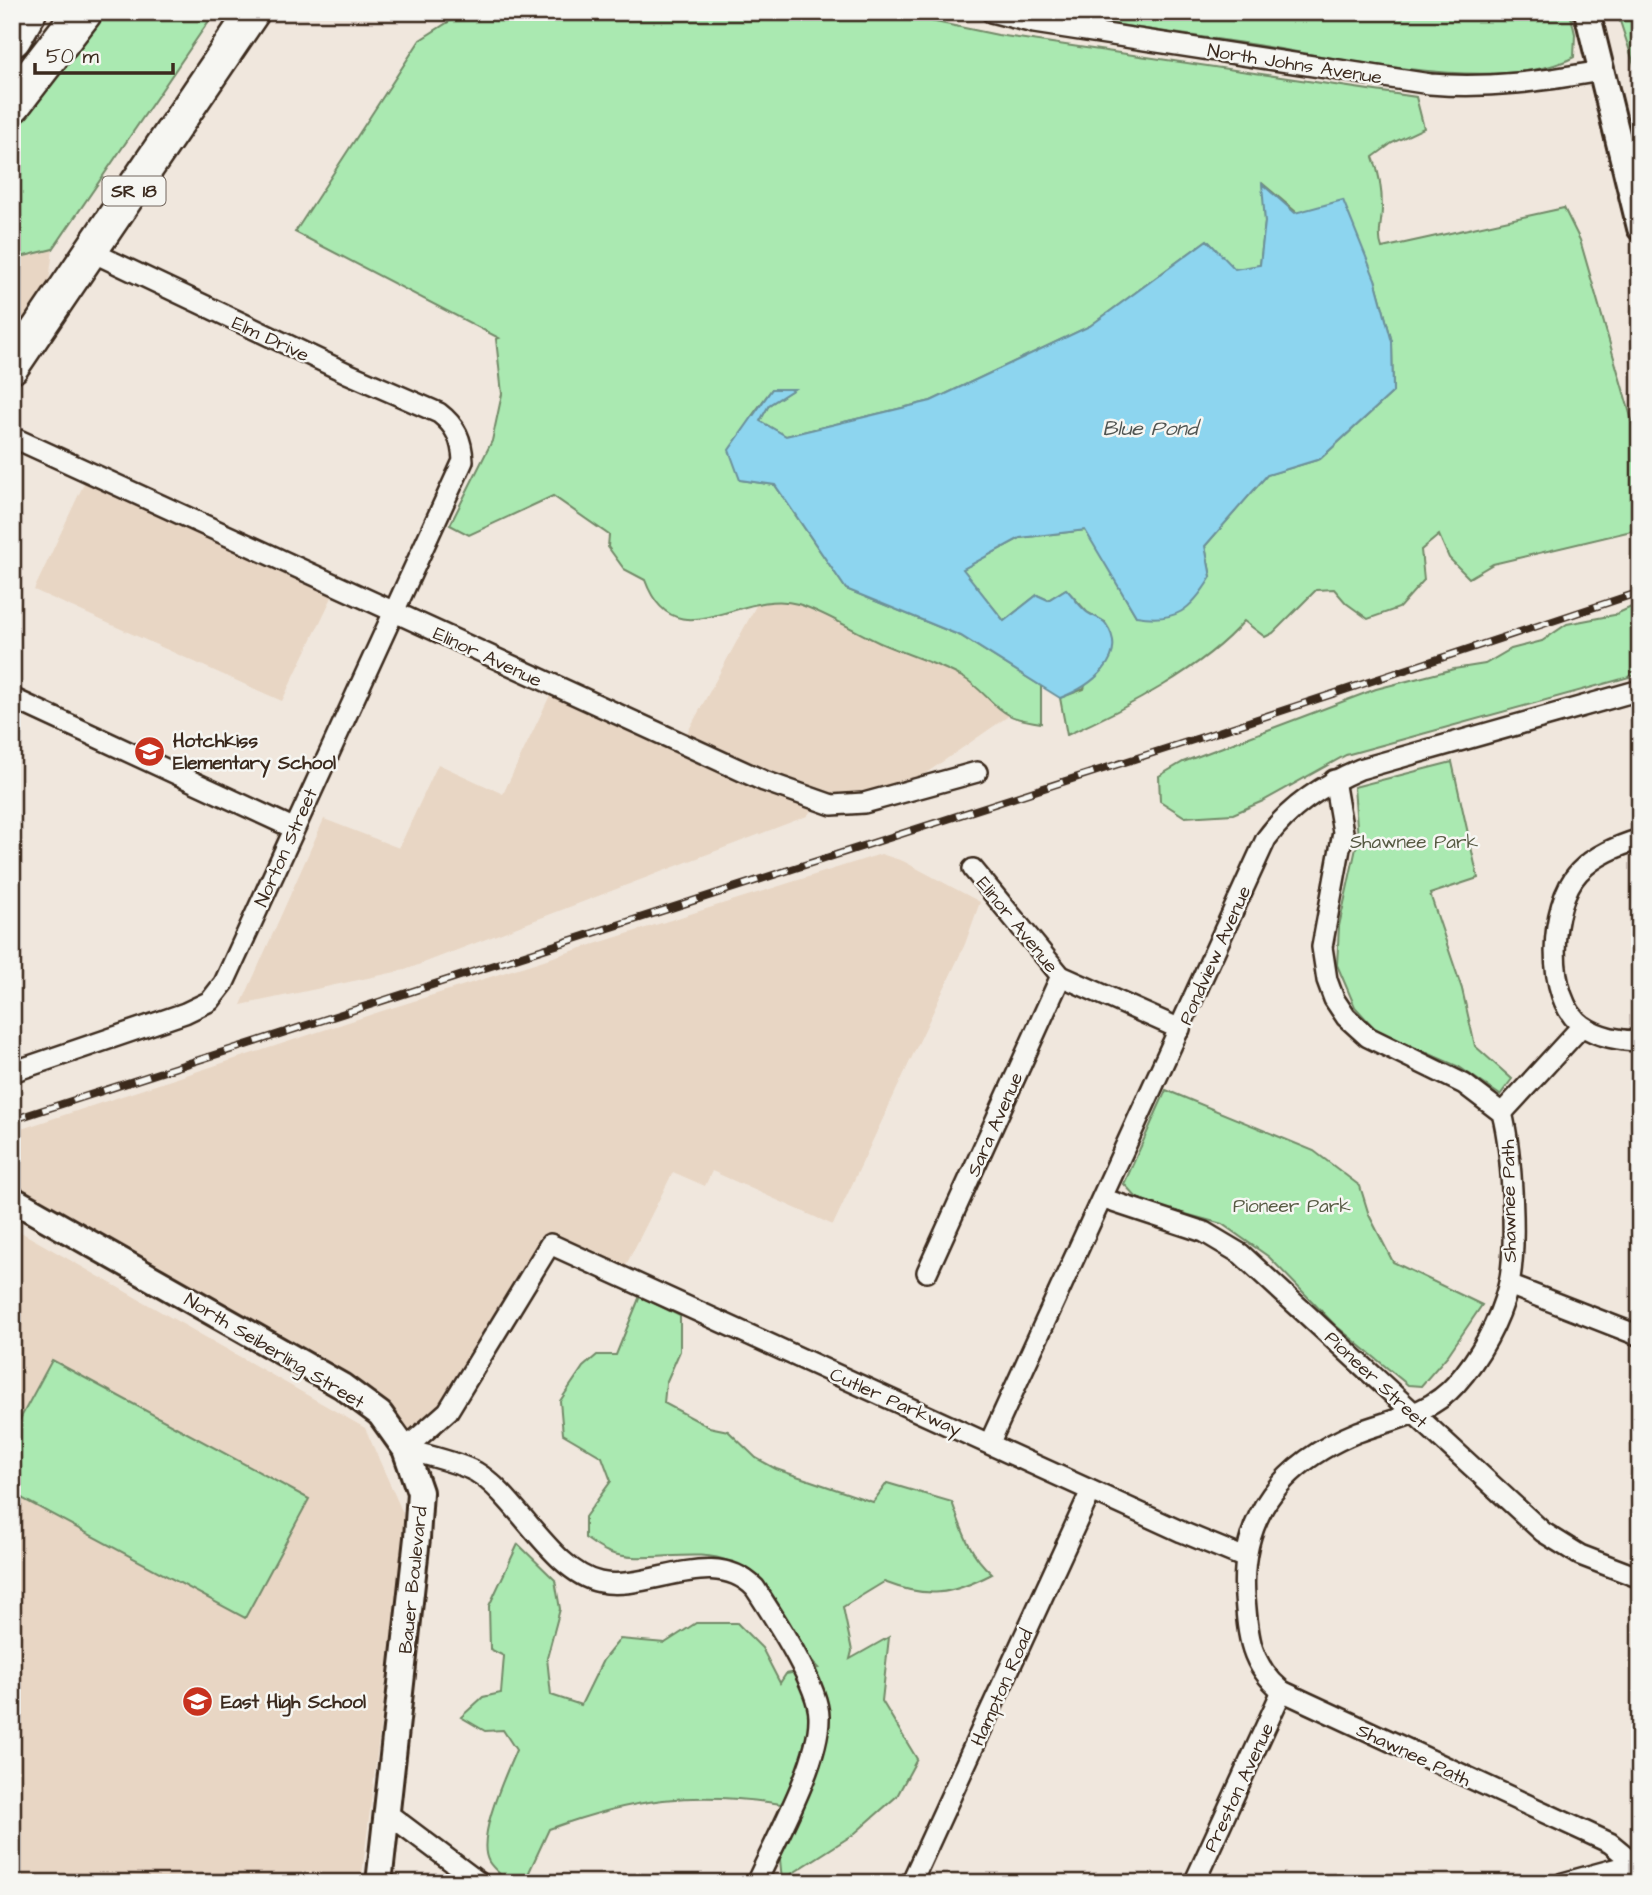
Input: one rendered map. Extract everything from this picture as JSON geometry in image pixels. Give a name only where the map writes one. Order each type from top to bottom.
[{"type":"highway","points":[[12,38],[27,12]]},
{"type":"highway","points":[[12,104],[83,12]]},
{"type":"main road","name":"SR 18","points":[[12,367],[253,12]]},
{"type":"street","name":"North Johns Avenue","points":[[991,12],[1034,23],[1430,84],[1492,87],[1601,71]]},
{"type":"street","points":[[1587,12],[1640,228]]},
{"type":"street","name":"Elm Drive","points":[[92,252],[347,373],[426,406],[451,422]]},
{"type":"street","name":"Norton Street","points":[[12,1072],[185,1013],[210,1001],[224,983],[463,460],[462,445],[451,422]]},
{"type":"street","name":"Elinor Avenue","points":[[12,437],[672,741],[818,802],[848,806],[864,803],[977,772]]},
{"type":"street","name":"Pondview Avenue","points":[[990,1442],[1104,1199],[1266,839],[1280,820],[1334,780],[1360,769],[1640,690]]},
{"type":"street","points":[[12,698],[293,828]]},
{"type":"street","name":"Shawnee Path","points":[[1334,780],[1343,832],[1322,947],[1326,980],[1346,1017],[1368,1037],[1464,1084],[1502,1114],[1509,1154],[1512,1219],[1509,1285],[1497,1319],[1467,1371],[1440,1399],[1416,1413],[1357,1433],[1296,1468],[1266,1500],[1243,1556],[1251,1647],[1265,1677],[1282,1691],[1610,1843],[1637,1862]]},
{"type":"street","points":[[1640,839],[1606,852],[1579,871],[1558,909],[1556,940],[1559,983],[1566,1004],[1582,1026],[1599,1035],[1640,1041]]},
{"type":"street","name":"Elinor Avenue","points":[[973,869],[1061,976],[1180,1029]]},
{"type":"street","name":"Sara Avenue","points":[[927,1272],[1061,976]]},
{"type":"street","points":[[1502,1114],[1582,1026]]},
{"type":"street","name":"North Seiberling Street","points":[[12,1199],[342,1385],[380,1414],[405,1449]]},
{"type":"street","name":"Pioneer Street","points":[[1104,1199],[1204,1232],[1241,1254],[1543,1532],[1580,1555],[1640,1578]]},
{"type":"street","name":"Cutler Parkway","points":[[405,1449],[448,1410],[550,1244],[990,1442],[1091,1491],[1243,1556]]},
{"type":"street","points":[[1509,1285],[1640,1336]]},
{"type":"street","points":[[405,1449],[477,1472],[563,1561],[587,1578],[616,1583],[716,1570],[737,1575],[755,1588],[808,1681],[819,1714],[818,1730],[803,1777],[757,1882]]},
{"type":"street","name":"Bauer Boulevard","points":[[379,1883],[420,1492],[405,1449]]},
{"type":"street","name":"Hampton Road","points":[[911,1883],[1091,1491]]},
{"type":"street","name":"Preston Avenue","points":[[1194,1883],[1282,1691]]},
{"type":"street","points":[[387,1813],[480,1883]]},
{"type":"street","points":[[1563,1883],[1637,1862]]},
{"type":"shaded area","points":[[53,249],[46,307],[12,357],[12,259]]},
{"type":"shaded area","points":[[87,477],[335,591],[282,701],[34,590]]},
{"type":"shaded area","points":[[778,599],[799,604],[904,654],[939,665],[968,680],[1010,715],[916,780],[839,799],[685,737],[757,604]]},
{"type":"shaded area","points":[[554,687],[818,802],[807,816],[405,970],[241,1005],[324,819],[399,848],[438,764],[503,794]]},
{"type":"shaded area","points":[[881,854],[903,861],[980,902],[965,944],[833,1225],[712,1171],[705,1186],[673,1172],[620,1277],[550,1244],[448,1411],[405,1449],[380,1414],[12,1199],[12,1132],[382,1011]]},
{"type":"shaded area","name":"East High School","points":[[12,1227],[365,1428],[406,1520],[361,1883],[12,1883]]},
{"type":"green space","points":[[100,12],[215,12],[53,249],[12,259],[12,135]]},
{"type":"green space","points":[[464,12],[902,12],[926,20],[998,35],[1416,97],[1424,128],[1392,143],[1373,157],[1381,188],[1382,248],[1564,208],[1580,240],[1639,445],[1640,529],[1493,564],[1469,578],[1449,558],[1439,535],[1421,550],[1424,580],[1399,608],[1368,619],[1346,603],[1334,589],[1316,590],[1273,633],[1265,637],[1244,621],[1207,655],[1162,686],[1067,735],[1060,698],[1084,689],[1105,622],[1087,612],[1066,589],[1048,600],[1037,595],[1004,621],[962,569],[1020,538],[1086,530],[1136,616],[1211,577],[1205,546],[1267,475],[1320,459],[1393,392],[1392,342],[1375,279],[1263,184],[1265,222],[1260,265],[1235,270],[1207,240],[1090,326],[931,401],[786,436],[760,421],[769,405],[792,390],[772,389],[752,416],[740,480],[775,485],[846,589],[961,636],[1041,686],[1041,723],[1009,715],[964,678],[880,643],[798,604],[777,601],[692,619],[674,616],[658,604],[645,580],[624,569],[608,547],[609,535],[553,496],[469,535],[450,525],[492,441],[502,394],[496,339],[499,338],[295,232],[420,40]]},
{"type":"green space","points":[[1048,12],[1570,12],[1575,34],[1574,57],[1542,68],[1502,73],[1458,73],[1364,63]]},
{"type":"green space","points":[[1617,12],[1640,12],[1640,94],[1636,70]]},
{"type":"green space","points":[[1640,603],[1640,674],[1346,755],[1263,801],[1233,814],[1185,817],[1160,801],[1159,776],[1183,762],[1376,689],[1485,664],[1511,649],[1542,641],[1567,624],[1614,615]]},
{"type":"green space","name":"Shawnee Park","points":[[1452,762],[1478,878],[1430,894],[1462,989],[1475,1046],[1512,1079],[1500,1095],[1459,1067],[1377,1031],[1355,1007],[1337,965],[1339,926],[1358,839],[1354,787]]},
{"type":"green space","name":"Pioneer Park","points":[[1166,1090],[1314,1151],[1360,1186],[1369,1215],[1393,1262],[1482,1305],[1448,1355],[1421,1386],[1408,1385],[1335,1325],[1269,1257],[1222,1224],[1156,1206],[1137,1198],[1124,1184]]},
{"type":"green space","points":[[640,1296],[680,1316],[680,1351],[666,1383],[664,1403],[709,1427],[728,1431],[756,1458],[776,1469],[873,1502],[887,1483],[952,1502],[972,1550],[992,1574],[964,1586],[939,1592],[914,1591],[884,1582],[843,1607],[852,1651],[850,1659],[889,1637],[882,1701],[917,1759],[897,1796],[854,1834],[782,1880],[779,1849],[821,1748],[804,1743],[798,1775],[781,1804],[691,1798],[608,1810],[549,1829],[524,1883],[509,1883],[489,1862],[486,1838],[499,1790],[516,1750],[503,1730],[485,1731],[461,1717],[483,1697],[501,1693],[504,1656],[490,1649],[489,1606],[518,1544],[555,1580],[560,1609],[547,1658],[551,1695],[581,1705],[603,1660],[620,1639],[665,1643],[696,1623],[737,1623],[762,1648],[780,1683],[786,1674],[818,1668],[754,1581],[730,1562],[685,1555],[622,1556],[605,1551],[585,1538],[585,1517],[611,1481],[602,1457],[563,1434],[560,1401],[583,1367],[597,1355],[616,1355]]},
{"type":"green space","points":[[52,1360],[309,1499],[245,1618],[12,1493],[12,1434]]},
{"type":"water","name":"Blue Pond","points":[[1262,184],[1295,213],[1343,200],[1375,279],[1392,342],[1393,392],[1320,459],[1267,475],[1205,546],[1211,577],[1196,598],[1181,612],[1162,618],[1136,616],[1085,530],[1020,538],[963,569],[1004,621],[1037,595],[1048,600],[1066,589],[1085,611],[1104,622],[1112,637],[1110,660],[1094,679],[1083,687],[1060,698],[961,636],[846,589],[775,485],[740,480],[729,450],[772,389],[794,389],[769,405],[760,421],[786,436],[931,401],[1090,326],[1207,240],[1235,269],[1260,265],[1265,222]]},
{"type":"railway","points":[[12,1120],[1218,732],[1640,592]]},
{"type":"place","name":"Hotchkiss Elementary School","points":[[150,751]]},
{"type":"place","name":"East High School","points":[[198,1701]]}]
